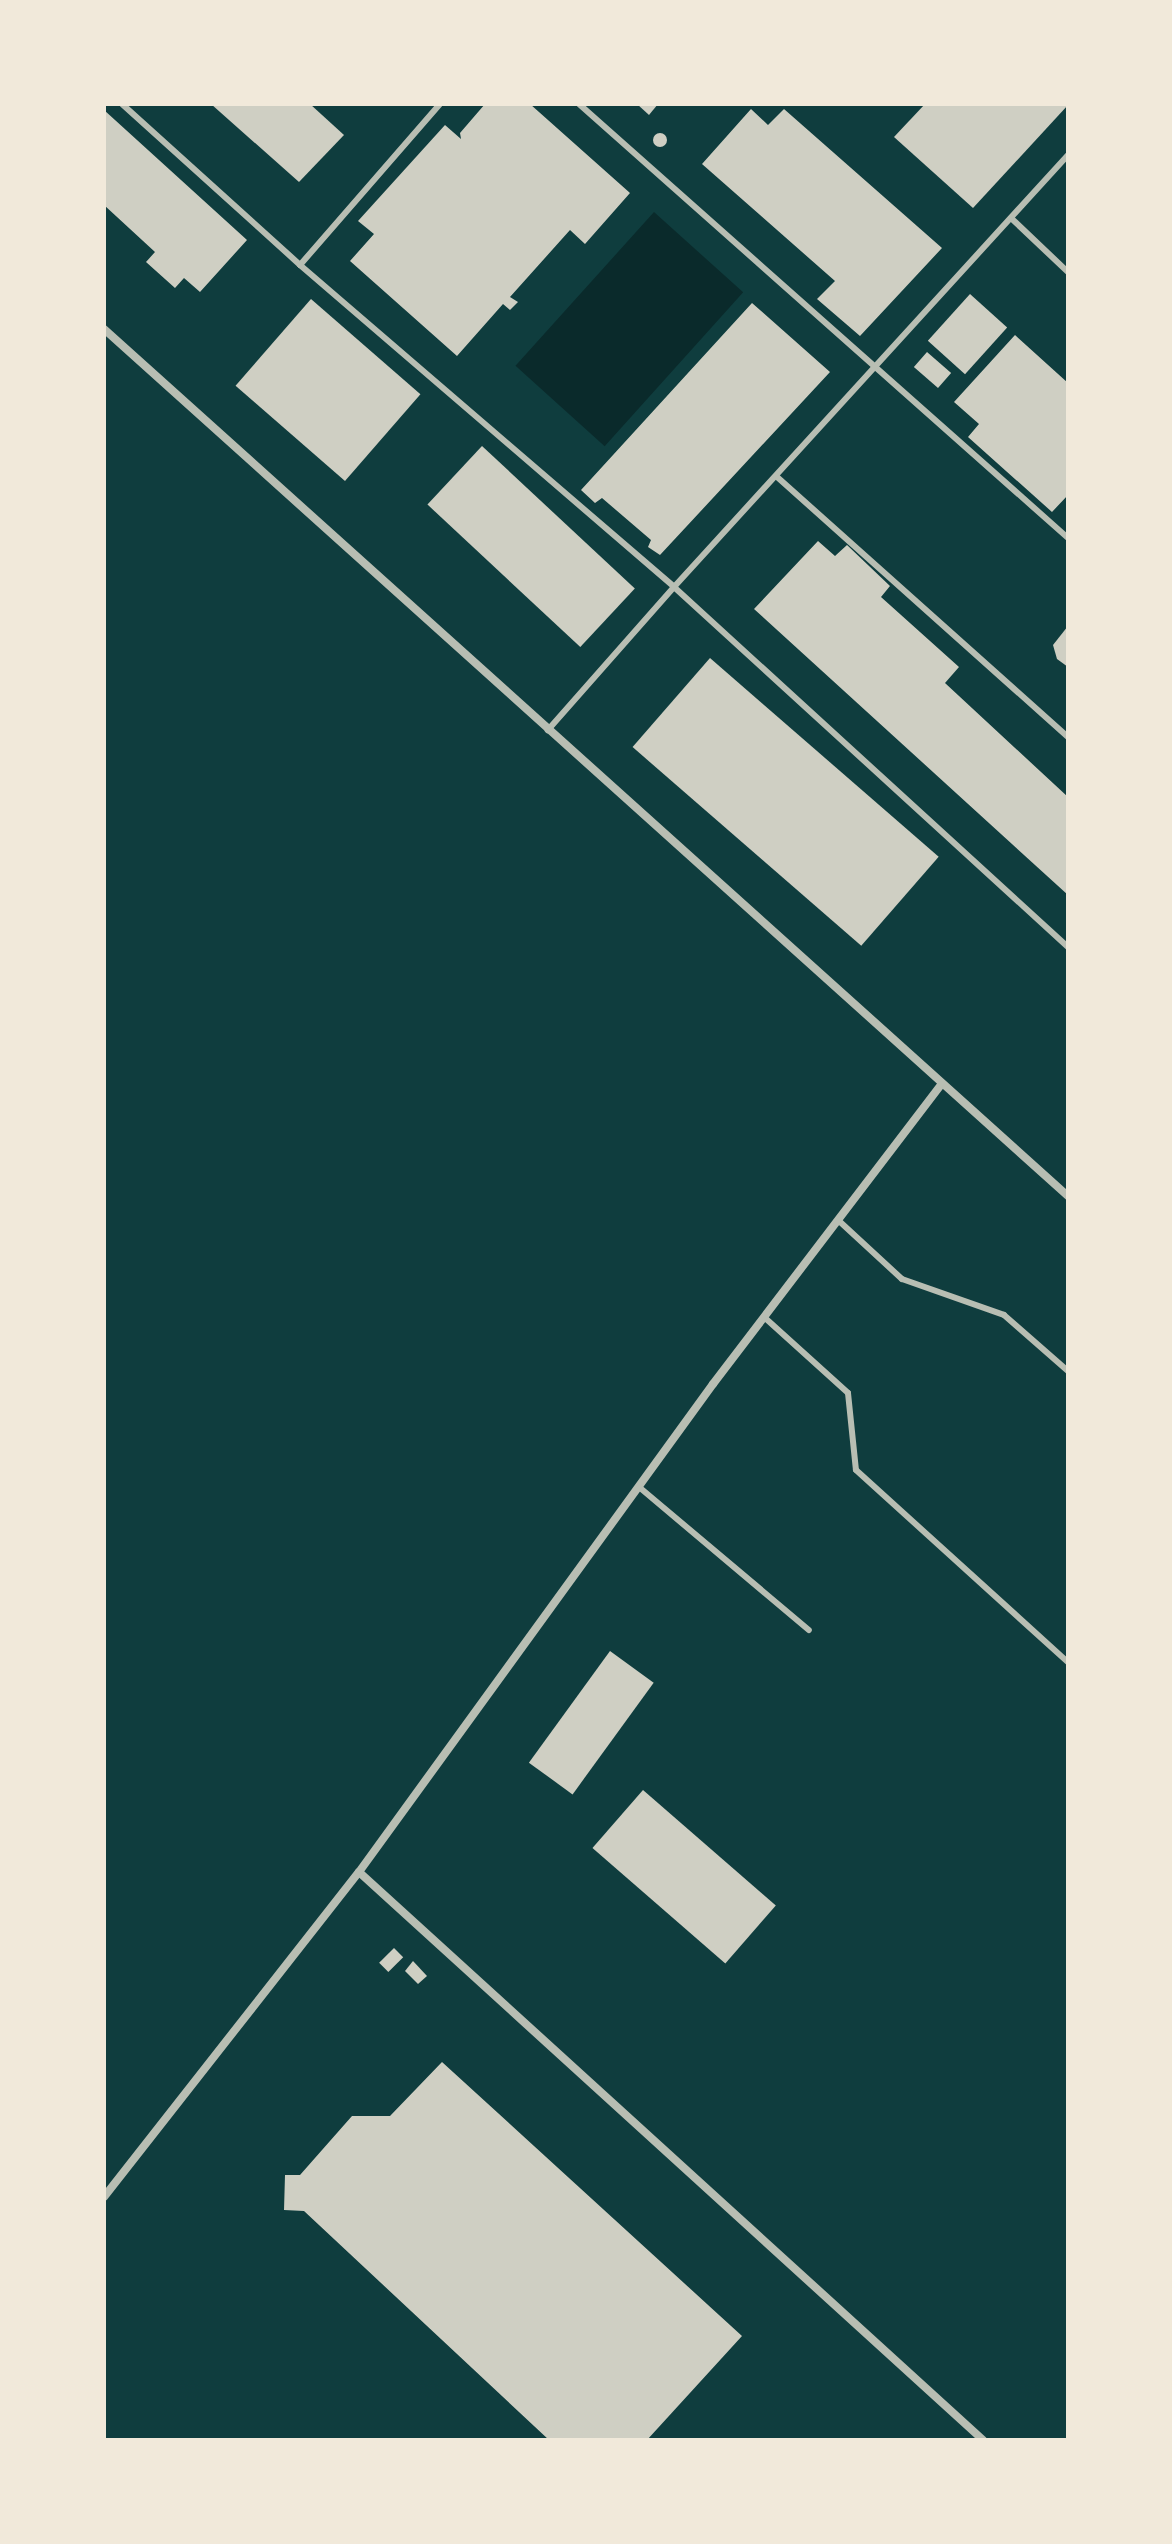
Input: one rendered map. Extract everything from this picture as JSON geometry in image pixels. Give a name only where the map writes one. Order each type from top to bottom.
[{"type":"street","points":[[104,329],[1068,1196]]},
{"type":"street","points":[[104,2197],[359,1872],[764,1317],[942,1083]]},
{"type":"street","points":[[359,1872],[983,2440]]},
{"type":"lane","points":[[122,104],[300,265],[674,587],[1068,947]]},
{"type":"lane","points":[[300,265],[440,104]]},
{"type":"lane","points":[[579,104],[1068,538]]},
{"type":"lane","points":[[548,731],[674,587],[1068,155]]},
{"type":"lane","points":[[1011,218],[1068,272]]},
{"type":"lane","points":[[776,476],[1068,737]]},
{"type":"lane","points":[[838,1220],[902,1279],[1004,1315],[1068,1371]]},
{"type":"lane","points":[[764,1317],[848,1393],[856,1470],[1068,1662]]},
{"type":"lane","points":[[639,1487],[695,1529],[809,1630]]},
{"type":"water","points":[[654,212],[743,292],[605,446],[515,366]]},
{"type":"building","points":[[211,104],[310,104],[344,135],[299,182]]},
{"type":"building","points":[[485,104],[530,104],[630,193],[585,244],[570,230],[510,297],[518,302],[510,310],[503,304],[457,356],[350,261],[374,234],[358,221],[445,125],[461,139],[460,133]]},
{"type":"building","points":[[637,104],[658,104],[649,115]]},
{"type":"building","points":[[925,104],[1068,105],[973,208],[894,137]]},
{"type":"building","points":[[751,109],[768,125],[784,109],[942,248],[860,336],[817,299],[835,281],[702,164]]},
{"type":"building","points":[[104,110],[247,240],[200,292],[184,278],[175,288],[146,262],[155,252],[104,205]]},
{"type":"building","points":[[660,133],[667,140],[660,147],[653,140]]},
{"type":"building","points":[[970,294],[1007,327],[965,374],[928,341]]},
{"type":"building","points":[[311,299],[420,394],[345,481],[236,386]]},
{"type":"building","points":[[752,303],[830,372],[660,555],[648,547],[651,540],[602,498],[595,503],[581,490]]},
{"type":"building","points":[[1015,335],[1068,383],[1068,495],[1052,512],[968,437],[979,424],[954,402]]},
{"type":"building","points":[[927,352],[951,373],[938,388],[914,367]]},
{"type":"building","points":[[482,446],[635,589],[580,647],[427,505]]},
{"type":"building","points":[[818,541],[835,556],[847,545],[890,586],[881,597],[959,667],[945,683],[1068,797],[1068,895],[754,609]]},
{"type":"building","points":[[1068,626],[1068,667],[1057,659],[1053,645]]},
{"type":"building","points":[[710,658],[939,857],[861,946],[633,747]]},
{"type":"building","points":[[610,1651],[654,1683],[573,1794],[529,1763]]},
{"type":"building","points":[[643,1790],[776,1905],[725,1964],[592,1848]]},
{"type":"building","points":[[394,1948],[403,1957],[388,1972],[379,1963]]},
{"type":"building","points":[[413,1961],[427,1976],[418,1984],[405,1971]]},
{"type":"building","points":[[442,2062],[742,2336],[647,2440],[549,2440],[304,2211],[284,2210],[285,2175],[300,2175],[352,2116],[390,2116]]}]
